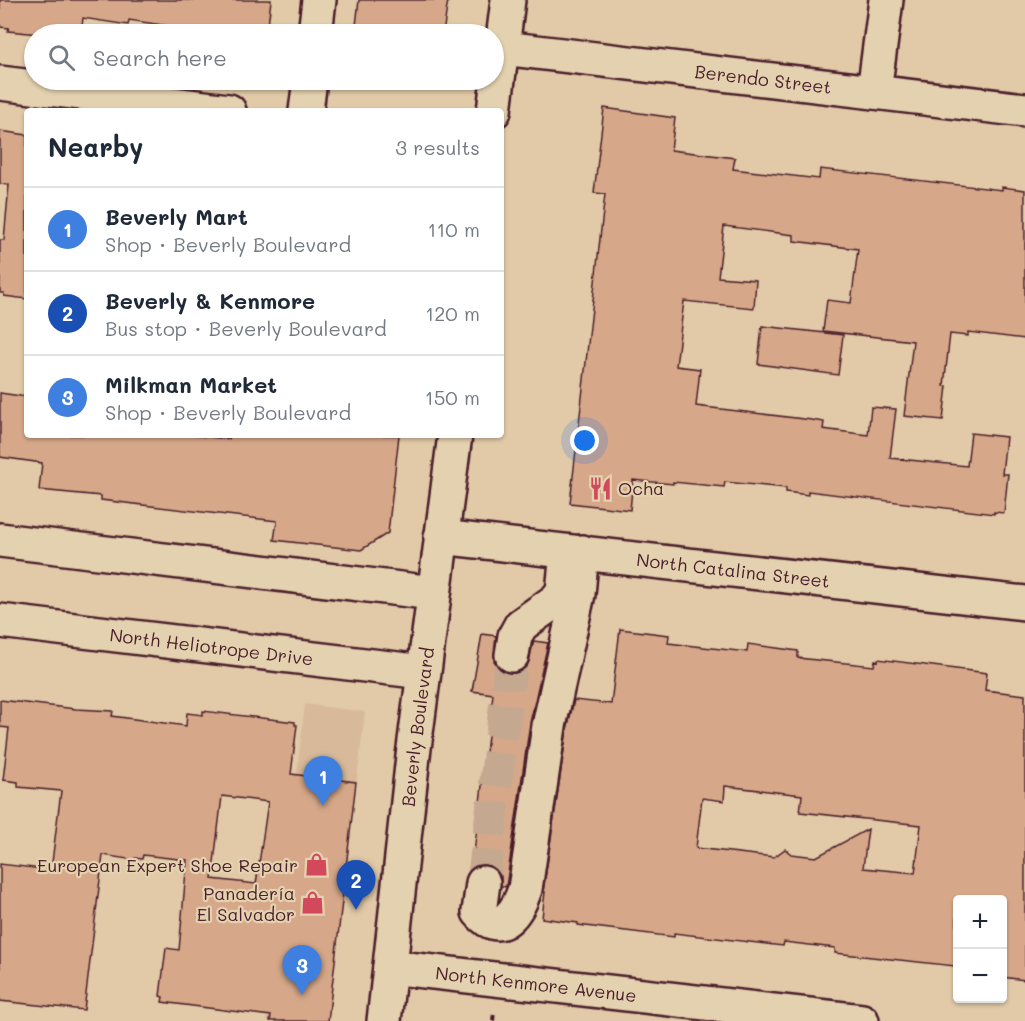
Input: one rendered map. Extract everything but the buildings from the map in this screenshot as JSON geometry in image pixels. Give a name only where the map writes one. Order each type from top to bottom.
[{"type":"street","points":[[316,24],[319,0]]},
{"type":"street","points":[[504,32],[508,0]]},
{"type":"street","points":[[874,92],[886,0]]},
{"type":"street","name":"Berendo Street","points":[[504,48],[1025,110]]},
{"type":"street","points":[[0,83],[24,86]]},
{"type":"street","points":[[57,90],[204,108]]},
{"type":"street","points":[[306,108],[309,90]]},
{"type":"street","points":[[494,108],[497,90]]},
{"type":"street","name":"Beverly Boulevard","points":[[384,1021],[423,672],[455,438]]},
{"type":"street","name":"North Catalina Street","points":[[441,537],[1025,603]]},
{"type":"street","points":[[0,540],[433,593]]},
{"type":"street","points":[[512,655],[515,636],[521,625],[555,602],[562,592],[575,551]]},
{"type":"street","points":[[483,884],[479,912],[486,920],[498,922],[509,920],[520,906],[525,889],[549,726],[578,594],[575,551]]},
{"type":"street","name":"North Heliotrope Drive","points":[[0,621],[423,672]]},
{"type":"street","name":"North Kenmore Avenue","points":[[390,968],[862,1021]]},
{"type":"path","points":[[493,1021],[494,1012]]},
{"type":"shaded area","points":[[305,704],[365,712],[337,948],[328,1021],[267,1021]]},
{"type":"tunnel","points":[[483,883],[512,655]]},
{"type":"place","name":"Ocha","points":[[600,488]]},
{"type":"place","name":"Beverly Mart","points":[[323,806]]},
{"type":"place","name":"European Expert Shoe Repair","points":[[316,865]]},
{"type":"place","name":"Panadería El Salvador","points":[[313,903]]},
{"type":"place","name":"Beverly & Kenmore","points":[[356,910]]},
{"type":"place","name":"Milkman Market","points":[[302,995]]}]
